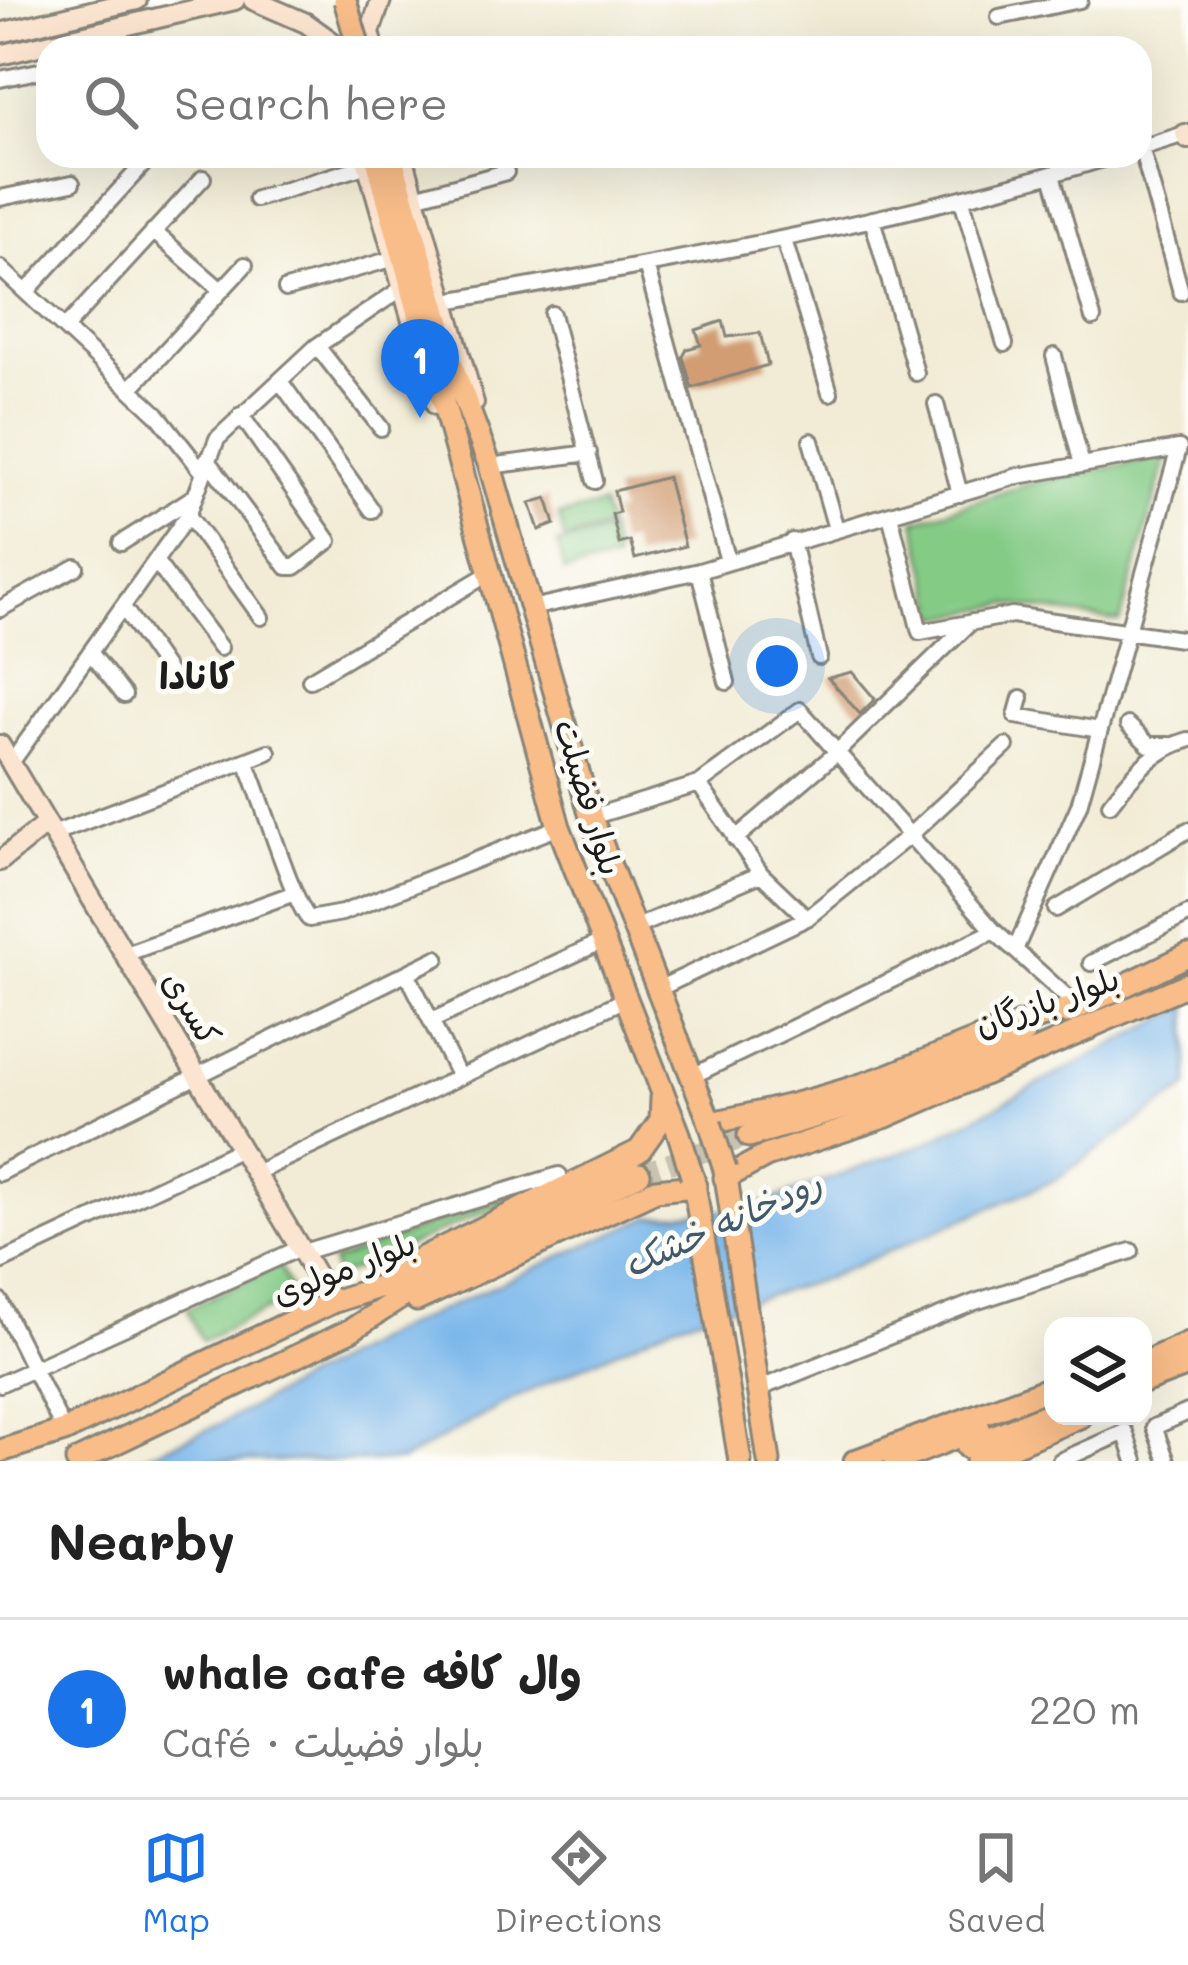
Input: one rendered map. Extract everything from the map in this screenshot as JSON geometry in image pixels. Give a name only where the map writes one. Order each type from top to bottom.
[{"type":"main road","points":[[98,36],[235,0]]},
{"type":"main road","points":[[253,0],[279,9],[321,36]]},
{"type":"main road","points":[[331,0],[336,36]]},
{"type":"main road","points":[[345,0],[363,36]]},
{"type":"main road","points":[[369,36],[381,0]]},
{"type":"main road","points":[[0,33],[130,1]]},
{"type":"main road","points":[[340,36],[344,24],[358,24],[364,36]]},
{"type":"main road","points":[[0,56],[36,50]]},
{"type":"main road","name":"بلوار فضیلت","points":[[372,168],[426,380],[461,471]]},
{"type":"main road","name":"بلوار فضیلت","points":[[373,168],[447,376],[490,466]]},
{"type":"main road","name":"بلوار فضیلت","points":[[394,168],[447,376],[461,471],[560,827],[695,1186],[714,1328],[739,1460]]},
{"type":"main road","name":"بلوار فضیلت","points":[[407,168],[591,817],[710,1123],[725,1178],[772,1459]]},
{"type":"main road","points":[[522,691],[550,684]]},
{"type":"main road","name":"کسری","points":[[5,754],[332,1302]]},
{"type":"main road","points":[[0,860],[50,829]]},
{"type":"main road","name":"بلوار بازرگان","points":[[961,1065],[1188,955]]},
{"type":"main road","name":"بلوار بازرگان","points":[[961,1065],[1089,1028],[1188,984]]},
{"type":"main road","points":[[710,1123],[770,1112],[887,1076],[1028,1018],[1078,1007]]},
{"type":"main road","points":[[725,1178],[766,1156],[884,1117],[1089,1028]]},
{"type":"main road","points":[[749,1136],[892,1094],[961,1065]]},
{"type":"main road","points":[[332,1302],[639,1151],[661,1120],[662,1091]]},
{"type":"main road","points":[[454,1263],[640,1174]]},
{"type":"main road","points":[[351,1330],[656,1190],[695,1186]]},
{"type":"main road","name":"بلوار مولوی","points":[[0,1450],[64,1431],[332,1302],[454,1263]]},
{"type":"main road","name":"بلوار مولوی","points":[[77,1461],[351,1330],[454,1263]]},
{"type":"main road","points":[[1152,1368],[1188,1342]]},
{"type":"main road","points":[[1152,1371],[1188,1365]]},
{"type":"main road","points":[[855,1461],[1044,1390]]},
{"type":"main road","points":[[896,1461],[1044,1403]]},
{"type":"main road","points":[[934,1461],[1044,1416]]},
{"type":"main road","points":[[976,1461],[1060,1425]]},
{"type":"street","points":[[999,17],[1079,0]]},
{"type":"street","points":[[0,79],[36,72]]},
{"type":"street","points":[[1152,144],[1187,136]]},
{"type":"street","points":[[26,292],[141,168]]},
{"type":"street","points":[[256,199],[344,168]]},
{"type":"street","points":[[447,301],[784,240],[962,200],[1063,168]]},
{"type":"street","points":[[1146,168],[1181,292]]},
{"type":"street","points":[[415,197],[506,172]]},
{"type":"street","points":[[1052,175],[1093,318]]},
{"type":"street","points":[[64,328],[203,178]]},
{"type":"street","points":[[0,198],[72,183]]},
{"type":"street","points":[[962,200],[1004,344]]},
{"type":"street","points":[[872,220],[916,373]]},
{"type":"street","points":[[153,231],[221,290]]},
{"type":"street","points":[[784,240],[830,393]]},
{"type":"street","points":[[286,289],[392,260]]},
{"type":"street","points":[[130,389],[245,265]]},
{"type":"street","points":[[646,266],[728,561]]},
{"type":"street","points":[[0,268],[204,465],[291,568],[329,541],[241,415]]},
{"type":"street","points":[[5,754],[90,652],[188,515],[217,439],[316,346],[401,289]]},
{"type":"street","points":[[552,314],[595,482]]},
{"type":"street","points":[[316,346],[381,428]]},
{"type":"street","points":[[1054,356],[1082,465]]},
{"type":"street","points":[[280,381],[372,510]]},
{"type":"street","points":[[937,404],[960,494]]},
{"type":"street","points":[[812,441],[836,530]]},
{"type":"street","points":[[531,608],[699,571],[960,494],[1179,448],[1078,805],[1015,950]]},
{"type":"street","points":[[490,466],[590,453]]},
{"type":"street","points":[[121,543],[195,496]]},
{"type":"street","points":[[188,515],[261,617]]},
{"type":"street","points":[[890,515],[920,632],[1012,615],[1188,640]]},
{"type":"street","points":[[792,541],[819,657]]},
{"type":"street","points":[[156,562],[220,647]]},
{"type":"street","points":[[0,609],[76,567]]},
{"type":"street","points":[[699,571],[727,682]]},
{"type":"street","points":[[310,680],[488,574]]},
{"type":"street","points":[[123,607],[172,678]]},
{"type":"street","points":[[735,839],[835,754],[971,622]]},
{"type":"street","points":[[90,652],[124,695]]},
{"type":"street","points":[[1021,698],[1016,716],[1100,730]]},
{"type":"street","points":[[591,817],[699,784],[800,710],[994,932],[1078,1007]]},
{"type":"street","points":[[1128,725],[1149,745],[1188,740]]},
{"type":"street","points":[[1140,767],[1149,745]]},
{"type":"street","points":[[1110,804],[1140,767],[1170,745]]},
{"type":"street","points":[[656,990],[807,918],[909,836],[1006,746]]},
{"type":"street","points":[[50,829],[268,752]]},
{"type":"street","points":[[246,761],[278,837],[292,894],[309,919],[342,913],[560,827]]},
{"type":"street","points":[[699,784],[760,874],[807,918]]},
{"type":"street","points":[[1056,909],[1188,830]]},
{"type":"street","points":[[631,929],[760,874]]},
{"type":"street","points":[[125,954],[292,894]]},
{"type":"street","points":[[1091,963],[1188,914]]},
{"type":"street","points":[[690,1077],[994,932]]},
{"type":"street","points":[[431,1021],[601,942]]},
{"type":"street","points":[[0,1173],[437,958]]},
{"type":"street","points":[[406,973],[459,1077]]},
{"type":"street","points":[[255,1173],[626,999]]},
{"type":"street","points":[[0,1262],[241,1149]]},
{"type":"street","points":[[0,1384],[301,1250],[560,1174]]},
{"type":"street","points":[[758,1389],[975,1302],[1131,1251]]},
{"type":"street","points":[[0,1301],[64,1431]]},
{"type":"street","points":[[1167,1461],[1154,1427],[1188,1412]]},
{"type":"street","points":[[1060,1461],[1125,1432],[1135,1461]]},
{"type":"green space","points":[[1167,456],[1120,622],[1008,604],[939,618],[915,521],[1024,485]]},
{"type":"green space","points":[[602,505],[608,528],[564,539],[559,516]]},
{"type":"green space","points":[[609,531],[615,560],[564,572],[558,544]]},
{"type":"green space","points":[[515,1193],[515,1199],[337,1277],[332,1262]]},
{"type":"green space","points":[[279,1265],[294,1297],[202,1341],[187,1309]]},
{"type":"water","name":"رودخانه خشک","points":[[1188,1006],[1188,1087],[1055,1180],[824,1279],[676,1323],[515,1398],[401,1461],[134,1461],[220,1424],[387,1334],[649,1217],[751,1208],[924,1144]]},
{"type":"building","points":[[723,321],[727,337],[760,333],[768,365],[692,388],[683,357],[687,349],[701,345],[696,330]]},
{"type":"building","points":[[667,477],[685,546],[635,559],[630,541],[619,544],[612,514],[619,512],[614,491]]},
{"type":"building","points":[[547,498],[555,524],[539,530],[530,503]]},
{"type":"building","points":[[852,672],[875,699],[860,714],[828,678]]},
{"type":"tunnel","points":[[639,1174],[749,1136]]},
{"type":"place","name":"whale cafe وال کافه","points":[[420,418]]},
{"type":"district","name":"کانادا","points":[[197,676]]}]
